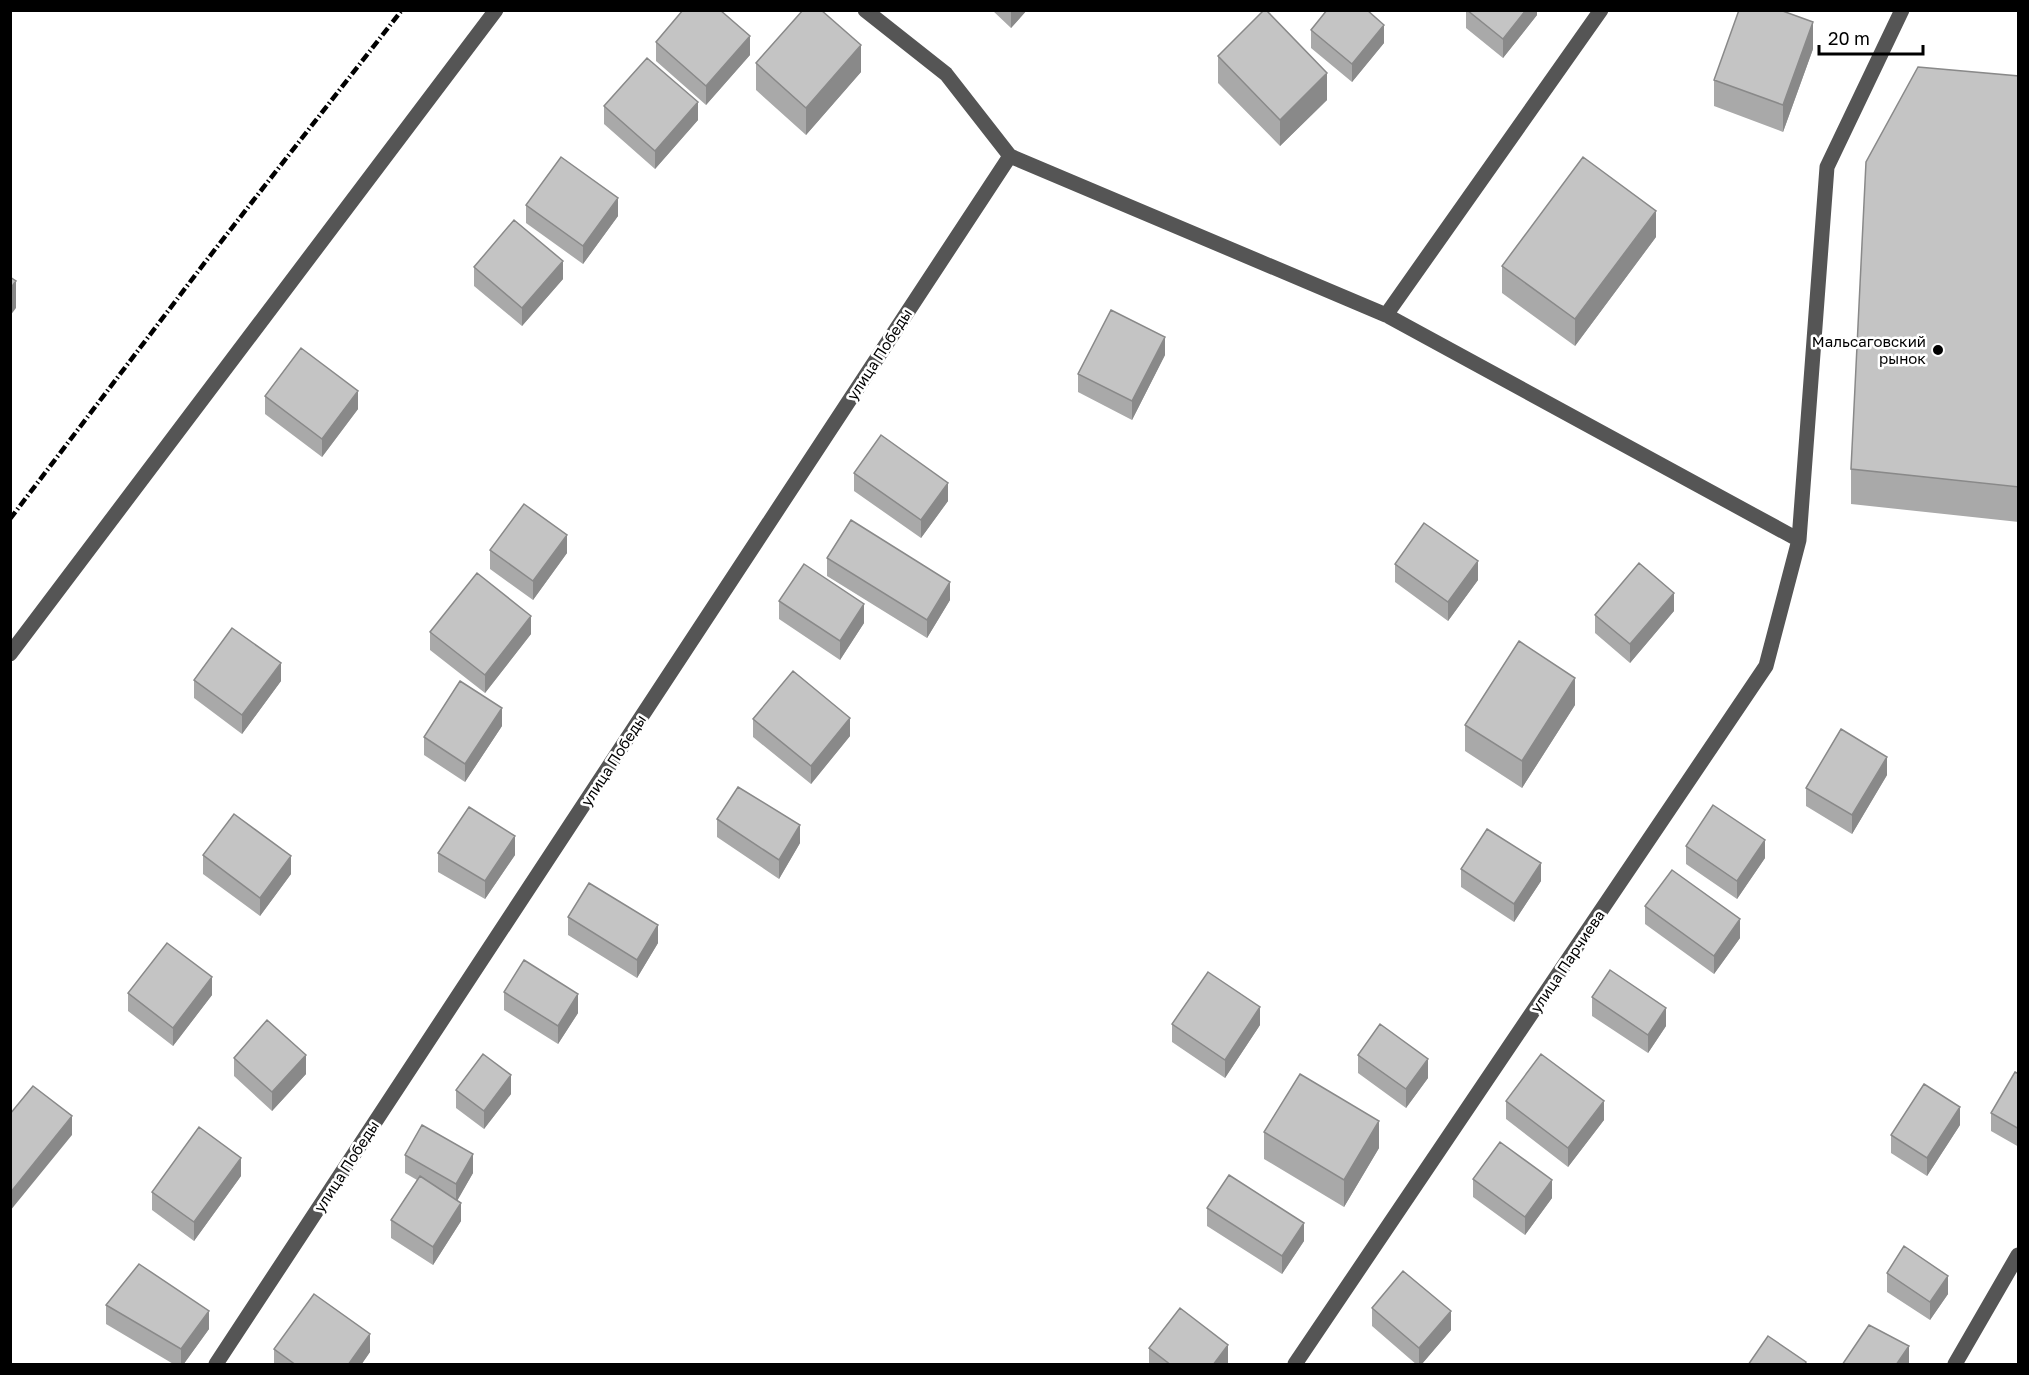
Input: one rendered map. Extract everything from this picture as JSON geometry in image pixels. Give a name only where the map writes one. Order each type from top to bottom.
[{"type":"street","points":[[10,654],[496,10]]},
{"type":"street","points":[[865,10],[946,74],[1010,156],[1386,315],[1799,540]]},
{"type":"street","points":[[1386,315],[1601,10]]},
{"type":"street","name":"улица Парчиева","points":[[1296,1365],[1766,666],[1799,540],[1827,167],[1902,10]]},
{"type":"street","name":"улица Победы","points":[[216,1365],[1010,156]]},
{"type":"street","points":[[1955,1365],[2019,1255]]},
{"type":"building","points":[[683,10],[720,10],[750,36],[706,86],[656,42]]},
{"type":"building","points":[[803,10],[821,10],[861,45],[806,108],[756,63]]},
{"type":"building","points":[[1264,10],[1327,73],[1280,120],[1218,56]]},
{"type":"building","points":[[1327,10],[1367,10],[1384,25],[1352,64],[1311,30]]},
{"type":"building","points":[[1467,10],[1526,10],[1503,39]]},
{"type":"building","points":[[1739,10],[1780,10],[1813,22],[1783,105],[1714,80]]},
{"type":"building","points":[[647,58],[698,102],[655,151],[604,106]]},
{"type":"building","name":"Мальсаговский рынок","points":[[1918,67],[2019,76],[2019,487],[1851,469],[1866,162]]},
{"type":"building","points":[[561,157],[618,198],[583,246],[526,205]]},
{"type":"building","points":[[1583,157],[1656,211],[1575,319],[1502,266]]},
{"type":"building","points":[[514,220],[563,261],[522,308],[474,267]]},
{"type":"building","points":[[10,277],[16,281],[10,289]]},
{"type":"building","points":[[1111,310],[1165,337],[1132,401],[1078,374]]},
{"type":"building","points":[[301,348],[358,391],[322,439],[265,396]]},
{"type":"building","points":[[881,435],[948,483],[921,520],[854,473]]},
{"type":"building","points":[[524,504],[567,535],[533,581],[490,550]]},
{"type":"building","points":[[851,520],[950,582],[927,620],[827,558]]},
{"type":"building","points":[[1424,523],[1478,561],[1448,602],[1395,564]]},
{"type":"building","points":[[1639,563],[1674,593],[1630,644],[1595,615]]},
{"type":"building","points":[[804,564],[864,604],[840,641],[779,601]]},
{"type":"building","points":[[477,573],[531,616],[485,675],[430,632]]},
{"type":"building","points":[[232,628],[281,663],[242,715],[194,680]]},
{"type":"building","points":[[1519,641],[1575,678],[1522,761],[1465,725]]},
{"type":"building","points":[[793,671],[850,718],[811,766],[753,719]]},
{"type":"building","points":[[460,681],[502,708],[465,764],[424,737]]},
{"type":"building","points":[[1841,729],[1887,757],[1852,815],[1806,788]]},
{"type":"building","points":[[738,787],[800,825],[779,860],[717,819]]},
{"type":"building","points":[[1713,805],[1765,840],[1737,881],[1686,846]]},
{"type":"building","points":[[469,807],[515,836],[485,881],[438,853]]},
{"type":"building","points":[[234,814],[291,856],[260,898],[203,855]]},
{"type":"building","points":[[1487,829],[1541,863],[1514,904],[1461,869]]},
{"type":"building","points":[[1672,870],[1740,919],[1714,956],[1645,906]]},
{"type":"building","points":[[589,883],[658,925],[637,960],[568,917]]},
{"type":"building","points":[[167,943],[212,977],[173,1028],[128,993]]},
{"type":"building","points":[[524,960],[578,994],[558,1026],[504,992]]},
{"type":"building","points":[[1610,970],[1666,1008],[1648,1035],[1592,997]]},
{"type":"building","points":[[1208,972],[1260,1007],[1225,1060],[1172,1024]]},
{"type":"building","points":[[267,1020],[306,1055],[272,1092],[234,1058]]},
{"type":"building","points":[[1380,1024],[1428,1059],[1406,1089],[1358,1055]]},
{"type":"building","points":[[483,1054],[511,1075],[484,1111],[456,1090]]},
{"type":"building","points":[[1541,1054],[1604,1101],[1568,1148],[1506,1101]]},
{"type":"building","points":[[2015,1072],[2019,1074],[2019,1129],[1991,1113]]},
{"type":"building","points":[[1300,1074],[1379,1121],[1344,1180],[1264,1132]]},
{"type":"building","points":[[1924,1084],[1960,1107],[1927,1158],[1891,1135]]},
{"type":"building","points":[[33,1086],[72,1116],[10,1193],[10,1114]]},
{"type":"building","points":[[422,1125],[473,1154],[456,1184],[405,1155]]},
{"type":"building","points":[[199,1127],[241,1158],[194,1222],[152,1192]]},
{"type":"building","points":[[1500,1142],[1552,1180],[1525,1217],[1473,1179]]},
{"type":"building","points":[[1229,1175],[1304,1223],[1282,1256],[1207,1208]]},
{"type":"building","points":[[420,1176],[461,1203],[433,1247],[391,1220]]},
{"type":"building","points":[[1904,1246],[1948,1276],[1930,1302],[1887,1273]]},
{"type":"building","points":[[139,1264],[209,1311],[181,1349],[106,1305]]},
{"type":"building","points":[[1403,1271],[1451,1311],[1419,1348],[1372,1308]]},
{"type":"building","points":[[314,1294],[370,1334],[348,1365],[296,1365],[274,1349]]},
{"type":"building","points":[[1180,1308],[1228,1345],[1213,1365],[1171,1365],[1149,1348]]},
{"type":"building","points":[[1869,1325],[1909,1346],[1896,1365],[1842,1365]]},
{"type":"building","points":[[1768,1336],[1806,1362],[1805,1365],[1748,1365]]},
{"type":"railway","points":[[10,519],[206,261],[402,10]]},
{"type":"place","name":"Мальсаговский рынок","points":[[1938,350]]}]
